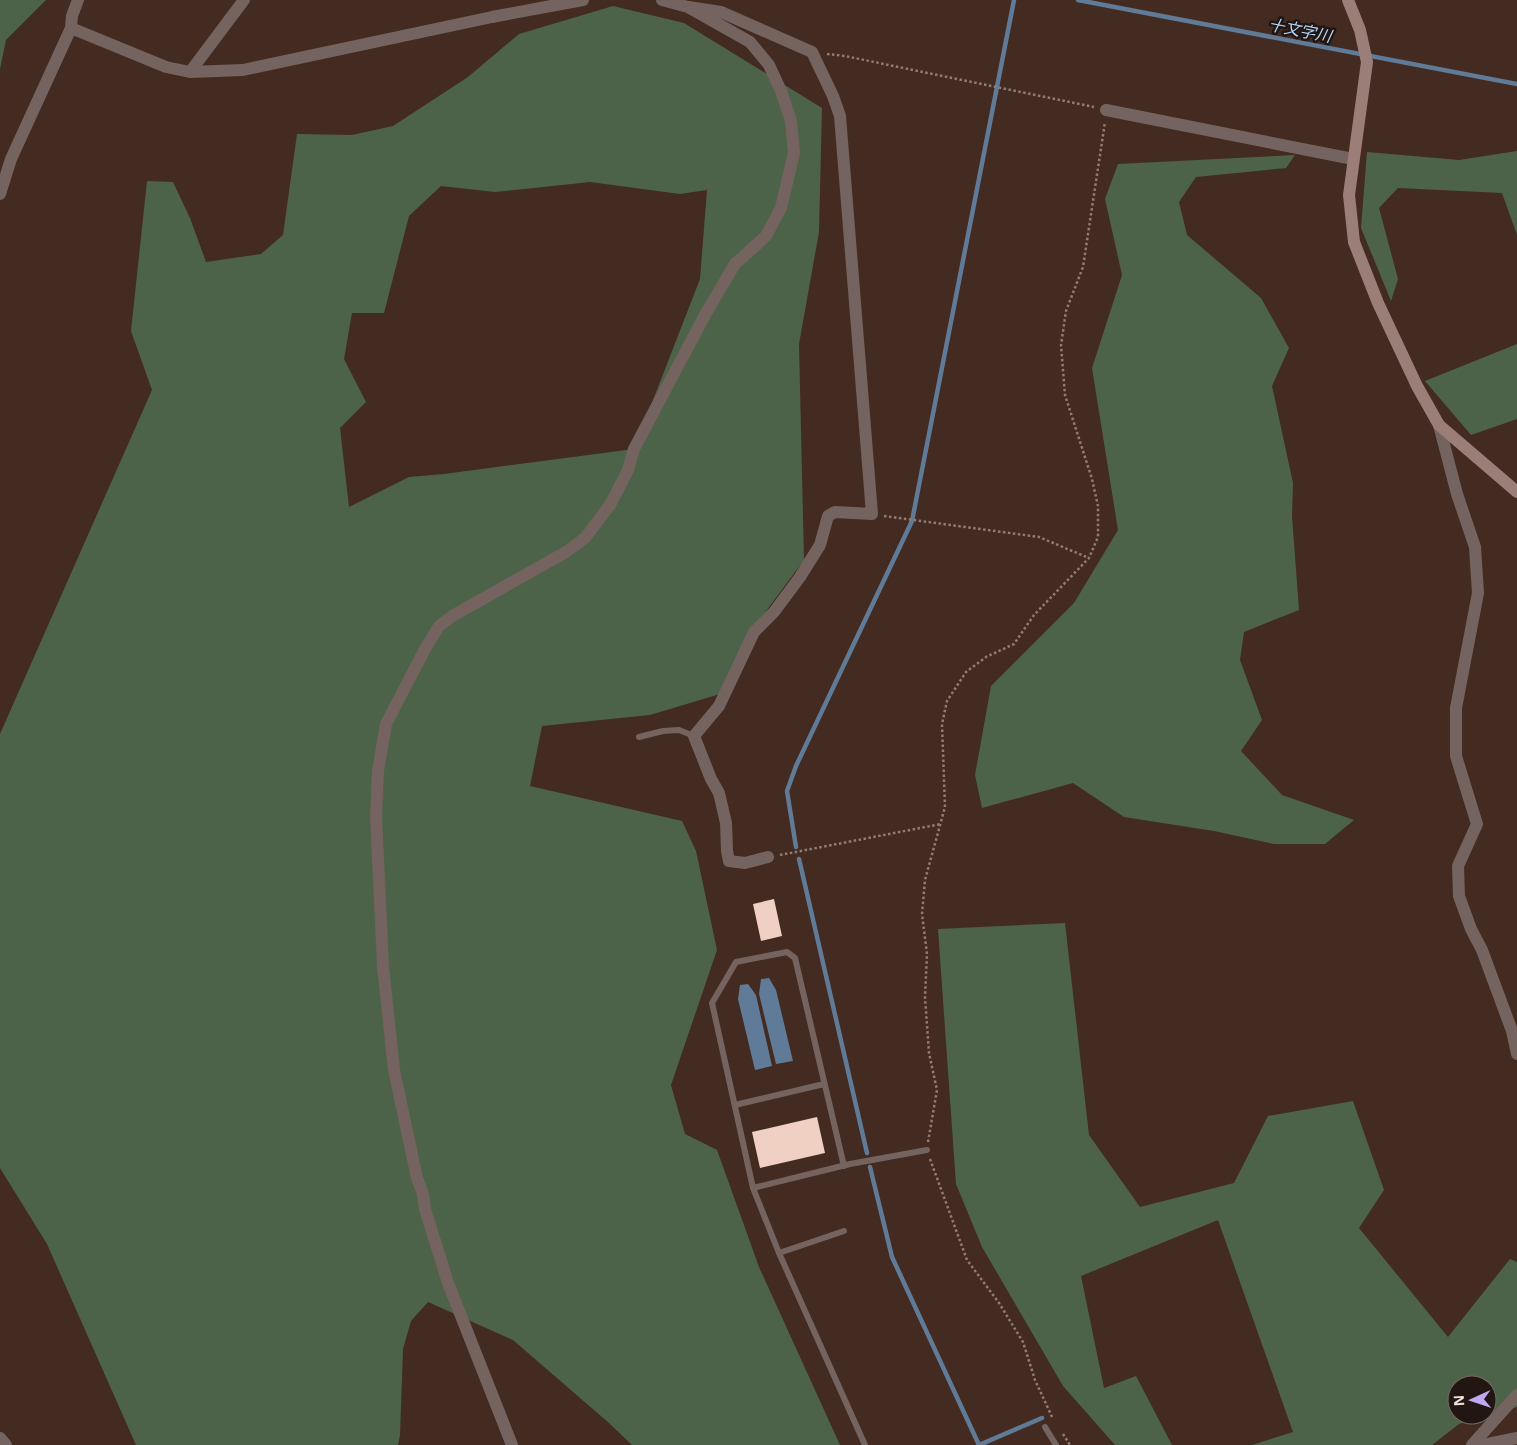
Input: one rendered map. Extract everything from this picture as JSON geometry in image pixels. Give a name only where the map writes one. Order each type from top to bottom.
[{"type":"street","points":[[0,194],[11,160],[71,28],[72,16],[78,0]]},
{"type":"street","points":[[190,72],[244,0]]},
{"type":"street","points":[[71,28],[166,67],[190,72],[243,70],[492,17],[583,0]]},
{"type":"street","points":[[662,0],[688,7],[721,12],[812,52],[833,96],[840,116],[872,514],[835,512],[828,516],[820,545],[800,577],[779,605],[754,632],[719,706],[694,736],[711,779],[719,793],[726,823],[726,850],[730,861],[745,863],[768,858]]},
{"type":"street","points":[[1348,0],[1360,30],[1367,62],[1349,195],[1354,242],[1378,303],[1417,386],[1439,425],[1457,494],[1474,548],[1478,593],[1456,708],[1456,756],[1477,824],[1458,866],[1459,896],[1471,929],[1482,950],[1512,1031],[1517,1054]]},
{"type":"street","points":[[512,1445],[448,1283],[417,1178],[394,1070],[383,966],[376,816],[378,771],[386,724],[439,626],[454,615],[566,552],[586,538],[610,505],[628,470],[634,449],[706,313],[736,264],[766,236],[781,208],[794,153],[791,121],[782,91],[769,65],[750,42],[688,7]]},
{"type":"street","points":[[1106,110],[1354,159]]},
{"type":"street","points":[[1439,425],[1517,492]]},
{"type":"street","points":[[1472,1445],[1517,1395]]},
{"type":"street","points":[[0,1438],[6,1445]]},
{"type":"street","points":[[1483,1445],[1517,1438]]},
{"type":"lane","points":[[639,737],[663,731],[679,730],[694,736]]},
{"type":"lane","points":[[844,1166],[795,958],[787,952],[736,962],[712,1003],[754,1188],[779,1253],[865,1445]]},
{"type":"lane","points":[[735,1105],[824,1084]]},
{"type":"lane","points":[[754,1188],[844,1166],[927,1150]]},
{"type":"lane","points":[[779,1253],[844,1231]]},
{"type":"lane","points":[[1045,1427],[1056,1445]]},
{"type":"path","points":[[812,52],[846,56],[1106,110],[1083,267],[1066,311],[1061,345],[1065,395],[1092,479],[1098,506],[1098,536],[1089,558],[1034,615],[1014,644],[986,657],[966,672],[947,701],[942,724],[945,806],[925,880],[922,914],[927,954],[925,997],[929,1052],[937,1090],[927,1150],[949,1215],[968,1260],[999,1303],[1023,1342],[1035,1380],[1050,1415],[1055,1422]]},
{"type":"path","points":[[872,514],[1039,537],[1089,558]]},
{"type":"path","points":[[768,858],[941,824]]},
{"type":"path","points":[[1060,1430],[1070,1445]]},
{"type":"green space","points":[[0,0],[46,0],[6,40],[0,69]]},
{"type":"green space","points":[[613,6],[684,23],[822,108],[819,232],[799,344],[804,560],[746,638],[720,694],[650,715],[542,726],[530,786],[682,821],[696,851],[717,950],[671,1085],[685,1134],[717,1150],[759,1267],[840,1445],[632,1445],[513,1340],[428,1302],[411,1321],[403,1349],[398,1445],[136,1445],[47,1244],[0,1168],[0,734],[152,390],[131,331],[147,181],[173,182],[190,218],[206,262],[261,254],[283,235],[297,134],[352,135],[393,126],[468,77],[519,34]],"holes":[[[590,182],[680,194],[707,190],[700,279],[634,449],[409,477],[349,507],[340,428],[366,402],[344,359],[352,313],[384,313],[409,216],[441,186],[495,192]]]},
{"type":"green space","points":[[1517,151],[1517,235],[1502,193],[1398,188],[1379,208],[1398,279],[1391,301],[1361,228],[1367,152],[1459,160]]},
{"type":"green space","points":[[1295,155],[1286,168],[1196,177],[1179,202],[1187,235],[1261,298],[1289,348],[1272,386],[1293,483],[1292,516],[1299,610],[1244,632],[1240,660],[1262,720],[1241,751],[1282,795],[1354,820],[1325,844],[1274,844],[1214,831],[1124,817],[1073,783],[982,808],[975,775],[991,686],[1074,603],[1118,530],[1092,368],[1122,275],[1105,199],[1118,164]]},
{"type":"green space","points":[[1517,344],[1517,419],[1471,435],[1425,381]]},
{"type":"green space","points":[[1065,923],[1089,1135],[1140,1207],[1234,1183],[1268,1116],[1353,1101],[1384,1190],[1359,1228],[1448,1337],[1510,1259],[1517,1262],[1517,1407],[1497,1413],[1497,1375],[1447,1375],[1447,1425],[1458,1425],[1432,1445],[1252,1445],[1293,1432],[1218,1220],[1081,1276],[1104,1388],[1136,1376],[1172,1445],[1115,1445],[1063,1386],[982,1247],[956,1184],[938,929]]},
{"type":"water","points":[[769,978],[776,990],[793,1061],[776,1064],[759,994],[761,979]]},
{"type":"water","points":[[748,984],[756,995],[772,1066],[755,1070],[738,999],[740,985]]},
{"type":"building","points":[[774,899],[782,936],[761,941],[753,904]]},
{"type":"building","points":[[817,1117],[825,1153],[760,1168],[752,1132]]},
{"type":"waterway","points":[[796,847],[787,791],[796,766],[912,521],[1014,0]]},
{"type":"waterway","name":"十文字川","points":[[1078,0],[1517,84]]},
{"type":"waterway","points":[[799,859],[867,1153]]},
{"type":"waterway","points":[[870,1167],[892,1257],[979,1445]]},
{"type":"waterway","points":[[979,1445],[1042,1418]]}]
